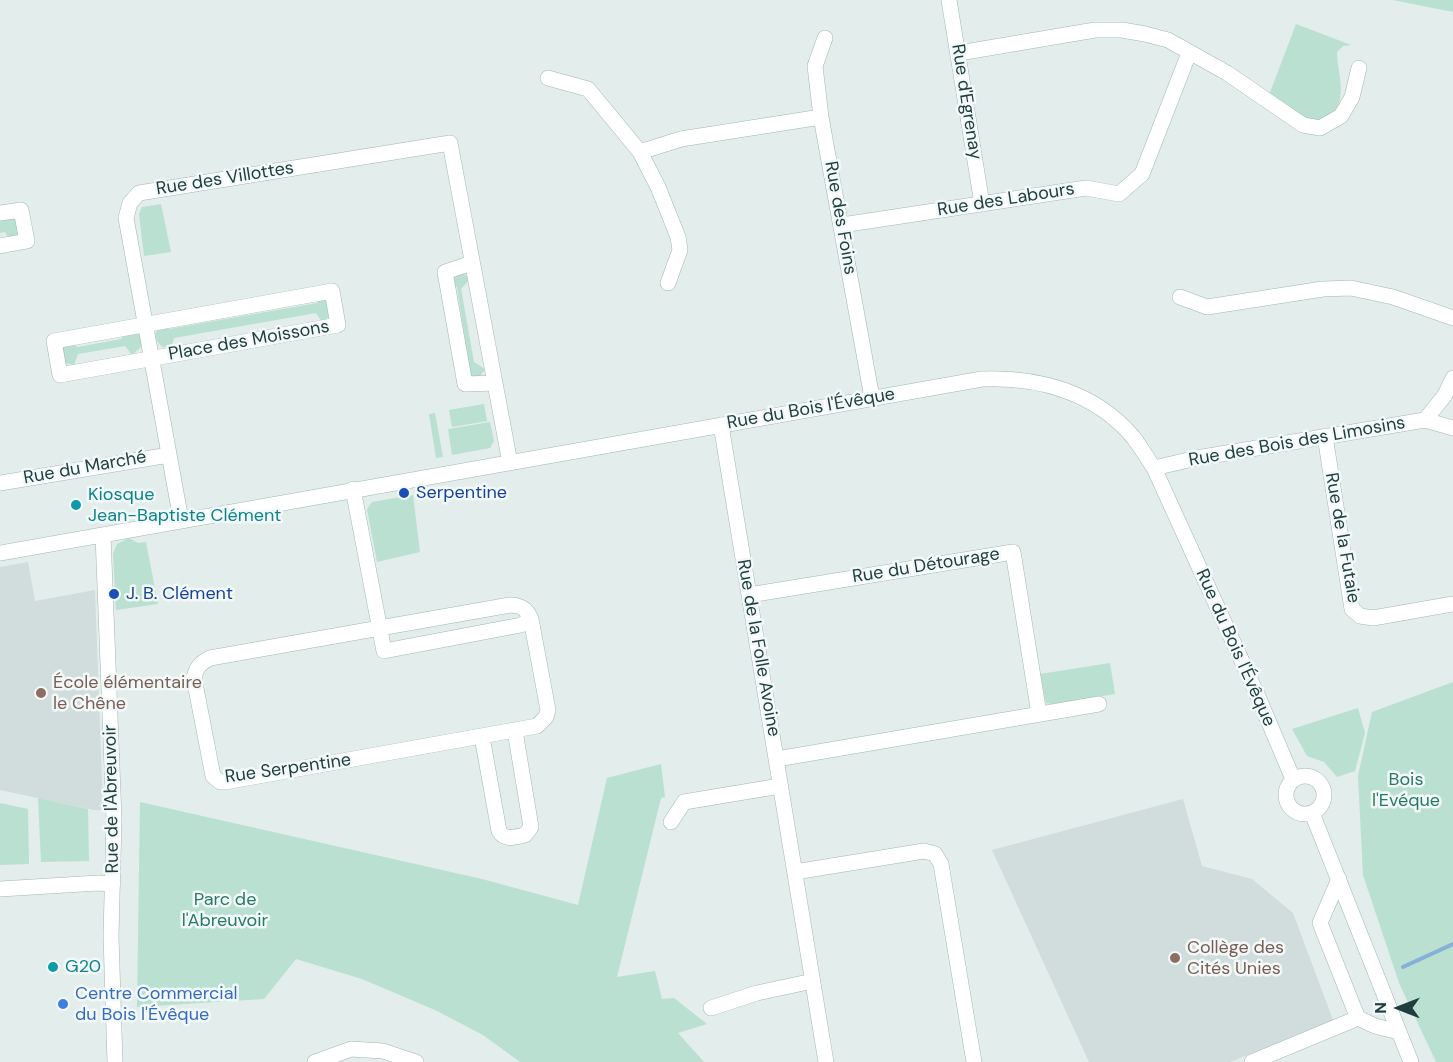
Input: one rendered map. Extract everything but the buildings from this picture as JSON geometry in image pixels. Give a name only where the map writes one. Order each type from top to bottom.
[{"type":"street","name":"Rue d'Egrenay","points":[[949,0],[982,204]]},
{"type":"street","points":[[958,52],[1095,30],[1122,30],[1145,34],[1168,40],[1227,74],[1303,125],[1320,128],[1341,116],[1352,96],[1359,68]]},
{"type":"street","name":"Rue des Foins","points":[[825,38],[815,66],[821,117],[872,398]]},
{"type":"street","name":"Rue des Labours","points":[[842,225],[1086,188],[1119,194],[1142,174],[1189,53]]},
{"type":"street","points":[[548,78],[588,89],[640,152],[658,187],[678,237],[680,250],[668,283]]},
{"type":"street","points":[[640,152],[681,139],[821,117]]},
{"type":"street","name":"Rue des Villottes","points":[[181,520],[126,218],[130,203],[139,193],[450,143],[510,464]]},
{"type":"street","points":[[0,213],[21,210],[27,241],[0,246]]},
{"type":"street","points":[[472,263],[445,272],[465,384],[495,383]]},
{"type":"street","points":[[1180,297],[1207,307],[1323,289],[1351,288],[1393,297],[1453,318]]},
{"type":"street","name":"Place des Moissons","points":[[146,324],[332,291],[338,325],[152,357]]},
{"type":"street","points":[[146,324],[54,341],[60,375],[152,357]]},
{"type":"street","name":"Rue du Bois l'Évêque","points":[[0,553],[982,379],[1009,378],[1044,383],[1078,394],[1107,413],[1133,437],[1154,468],[1293,779]]},
{"type":"street","name":"Rue des Bois des Limosins","points":[[1154,468],[1197,458],[1425,420],[1445,395],[1453,378]]},
{"type":"street","points":[[1425,420],[1453,428]]},
{"type":"street","name":"Rue de la Folle Avoine","points":[[721,425],[826,1062]]},
{"type":"street","name":"Rue de la Futaie","points":[[1325,436],[1352,609],[1360,616],[1373,618],[1453,604]]},
{"type":"street","name":"Rue du Marché","points":[[0,483],[170,454]]},
{"type":"street","points":[[353,489],[384,651],[521,625],[531,619]]},
{"type":"street","name":"Rue de l'Abreuvoir","points":[[103,535],[114,819],[111,936],[115,1062]]},
{"type":"street","name":"Rue du Détourage","points":[[749,595],[1013,552],[1039,714]]},
{"type":"street","name":"Rue Serpentine","points":[[510,605],[520,606],[531,619],[548,710],[546,717],[537,726],[225,783],[213,776],[194,678],[198,666],[210,658],[510,605]]},
{"type":"street","points":[[777,759],[1099,704]]},
{"type":"street","points":[[482,737],[499,831],[502,836],[508,838],[525,835],[531,827],[515,731]]},
{"type":"street","points":[[1305,775],[1312,776],[1322,785],[1324,791],[1322,804],[1312,813],[1300,814],[1290,807],[1285,796],[1293,779],[1305,775]]},
{"type":"street","points":[[671,822],[684,802],[780,786]]},
{"type":"street","points":[[1312,813],[1411,1062]]},
{"type":"street","points":[[795,872],[924,851],[935,854],[941,864],[974,1062]]},
{"type":"street","points":[[1339,879],[1320,923],[1358,1018],[1375,1026],[1399,1032]]},
{"type":"street","points":[[0,889],[113,884]]},
{"type":"street","points":[[711,1008],[757,993],[813,981]]},
{"type":"street","points":[[1252,1062],[1358,1018]]},
{"type":"street","points":[[315,1062],[351,1049],[383,1052],[416,1062]]},
{"type":"shaded area","points":[[28,562],[35,601],[95,590],[103,810],[0,790],[0,567]]},
{"type":"shaded area","name":"Collège des Cités Unies","points":[[1183,799],[1202,866],[1252,879],[1293,913],[1333,1020],[1230,1062],[1089,1062],[992,850]]},
{"type":"green space","points":[[1393,0],[1453,0],[1453,12]]},
{"type":"green space","points":[[1296,24],[1351,45],[1343,46],[1337,52],[1341,87],[1339,104],[1330,115],[1319,120],[1296,115],[1269,95]]},
{"type":"green space","points":[[161,204],[171,252],[144,256],[139,214],[142,207]]},
{"type":"green space","points":[[6,215],[16,215],[22,234],[9,239],[5,232],[0,233],[0,220],[4,220]]},
{"type":"green space","points":[[461,273],[469,280],[461,289],[474,362],[485,369],[479,378],[471,377],[457,287],[451,287],[452,277]]},
{"type":"green space","points":[[321,297],[328,301],[329,317],[322,322],[316,313],[174,338],[171,348],[163,347],[156,338],[156,332],[165,324],[169,329],[317,303]]},
{"type":"green space","points":[[128,330],[138,333],[141,338],[141,347],[132,355],[125,346],[78,354],[74,365],[65,363],[60,349],[68,341],[78,347],[121,339]]},
{"type":"green space","points":[[484,404],[487,421],[452,427],[449,410]]},
{"type":"green space","points":[[435,413],[443,457],[436,458],[429,414]]},
{"type":"green space","points":[[490,422],[494,441],[490,448],[452,455],[448,429]]},
{"type":"green space","points":[[413,495],[420,552],[377,562],[367,509],[372,502]]},
{"type":"green space","points":[[129,538],[138,543],[146,542],[158,604],[116,610],[113,554],[117,544]]},
{"type":"green space","points":[[1110,663],[1115,694],[1046,703],[1040,674]]},
{"type":"green space","name":"Bois l'Evéque","points":[[1453,682],[1453,1062],[1436,1062],[1399,983],[1363,875],[1358,776],[1372,712]]},
{"type":"green space","points":[[1358,708],[1365,733],[1355,771],[1337,777],[1324,762],[1307,756],[1292,729]]},
{"type":"green space","name":"Parc de l'Abreuvoir","points":[[661,764],[665,797],[661,798],[617,977],[655,971],[662,999],[674,998],[707,1024],[678,1033],[704,1062],[520,1062],[483,1035],[435,1010],[362,979],[296,959],[264,999],[137,1007],[140,802],[482,879],[578,905],[607,778]]},
{"type":"green space","points":[[38,798],[88,809],[89,861],[41,862]]},
{"type":"green space","points":[[0,803],[28,809],[29,864],[0,865]]},
{"type":"waterway","points":[[1403,967],[1453,944]]},
{"type":"place","name":"Serpentine","points":[[404,493]]},
{"type":"place","name":"Kiosque Jean-Baptiste Clément","points":[[76,505]]},
{"type":"place","name":"J. B. Clément","points":[[114,594]]},
{"type":"place","name":"École élémentaire le Chêne","points":[[41,693]]},
{"type":"place","name":"Collège des Cités Unies","points":[[1175,958]]},
{"type":"place","name":"G20","points":[[53,967]]},
{"type":"place","name":"Centre Commercial du Bois l'Évêque","points":[[63,1004]]}]
